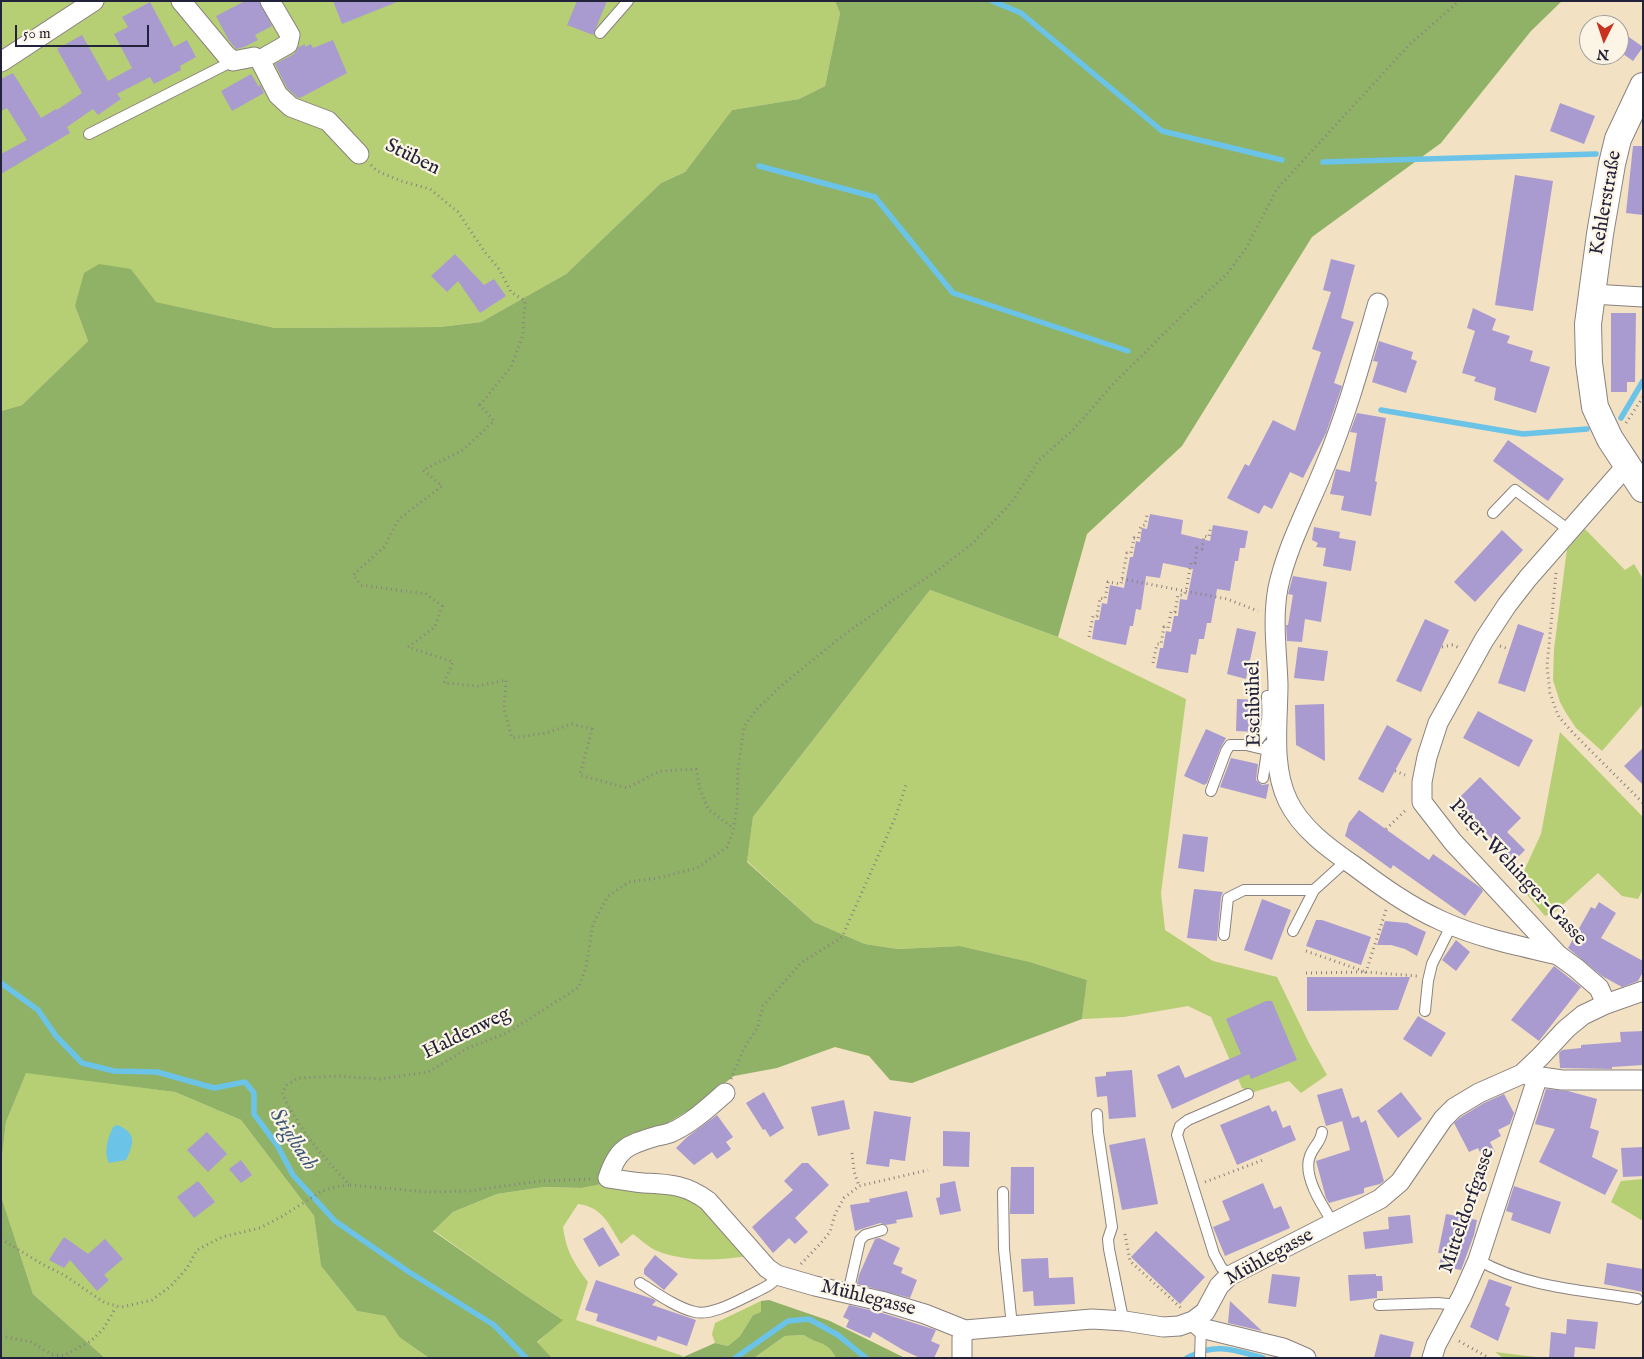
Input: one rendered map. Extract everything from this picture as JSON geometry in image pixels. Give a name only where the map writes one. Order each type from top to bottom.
[{"type":"street","points":[[1,62],[94,1]]},
{"type":"street","points":[[181,1],[210,34],[218,47],[233,61],[254,57],[260,60],[288,44],[290,35],[270,1]]},
{"type":"street","name":"Stüben","points":[[260,60],[278,95],[291,107],[328,121],[359,154]]},
{"type":"street","name":"Kehlerstraße","points":[[1610,439],[1595,407],[1589,363],[1588,324],[1612,164],[1618,139],[1643,86]]},
{"type":"street","points":[[1592,294],[1643,297]]},
{"type":"street","name":"Eschbühel","points":[[1378,303],[1349,401],[1325,467],[1291,547],[1278,588],[1275,615],[1277,729],[1281,778],[1288,800],[1302,823],[1346,860],[1391,892],[1452,926],[1504,943],[1558,955]]},
{"type":"street","points":[[1610,439],[1643,489]]},
{"type":"street","name":"Pater-Wehinger-Gasse","points":[[1606,1004],[1599,988],[1558,955],[1453,842],[1422,802],[1422,782],[1438,722],[1475,654],[1507,605],[1626,465]]},
{"type":"street","name":"Mühlegasse","points":[[608,1178],[684,1187],[696,1193],[708,1202],[767,1268],[784,1277],[917,1311],[965,1330],[1092,1319],[1125,1321],[1163,1327],[1179,1326],[1198,1330],[1219,1286],[1229,1276],[1380,1199],[1400,1182],[1443,1119],[1454,1108],[1479,1093],[1530,1075],[1540,1057],[1583,1015],[1606,1004],[1643,991]]},
{"type":"street","points":[[1530,1075],[1562,1080],[1643,1080]]},
{"type":"street","name":"Mitteldorfgasse","points":[[1432,1358],[1436,1345],[1478,1260],[1530,1075]]},
{"type":"street","points":[[608,1178],[612,1165],[619,1153],[643,1141],[671,1133],[696,1117],[725,1093]]},
{"type":"street","points":[[962,1358],[962,1338],[965,1330]]},
{"type":"street","points":[[1198,1330],[1283,1348],[1306,1358]]},
{"type":"lane","points":[[600,33],[628,1]]},
{"type":"lane","points":[[89,134],[233,61]]},
{"type":"lane","points":[[1493,513],[1515,490],[1563,537]]},
{"type":"lane","points":[[1255,747],[1257,739],[1265,730],[1267,696]]},
{"type":"lane","points":[[1263,778],[1267,750],[1272,734],[1277,729]]},
{"type":"lane","points":[[1211,791],[1226,751],[1230,746],[1255,747],[1267,750]]},
{"type":"lane","points":[[1293,931],[1314,890],[1346,860]]},
{"type":"lane","points":[[1224,935],[1228,898],[1244,890],[1314,890]]},
{"type":"lane","points":[[1425,1011],[1432,964],[1452,926]]},
{"type":"lane","points":[[1229,1276],[1221,1267],[1214,1254],[1177,1134],[1180,1126],[1188,1120],[1248,1094]]},
{"type":"lane","points":[[1097,1114],[1112,1227],[1108,1239],[1109,1250],[1125,1321]]},
{"type":"lane","points":[[1322,1132],[1321,1139],[1310,1154],[1307,1165],[1314,1189],[1334,1224]]},
{"type":"lane","points":[[1003,1192],[1005,1266],[1012,1326]]},
{"type":"lane","points":[[848,1294],[860,1240],[865,1235],[882,1230]]},
{"type":"lane","points":[[1478,1260],[1492,1268],[1542,1285],[1637,1299]]},
{"type":"lane","points":[[640,1283],[668,1300],[695,1312],[705,1312],[724,1307],[784,1277]]},
{"type":"lane","points":[[1379,1305],[1438,1303],[1457,1305]]},
{"type":"lane","points":[[1198,1330],[1200,1358]]},
{"type":"path","name":"Haldenweg","points":[[350,1185],[316,1149],[293,1116],[282,1093],[287,1085],[298,1078],[338,1076],[380,1079],[428,1072],[468,1048],[507,1033],[579,987],[586,966],[594,924],[608,896],[629,882],[658,878],[697,868],[727,847],[734,829],[738,797],[738,769],[744,727],[756,711],[781,686],[841,637],[892,600],[937,571],[973,543],[1012,502],[1039,460],[1074,429],[1112,385],[1227,274],[1246,248],[1276,189],[1409,45],[1459,1]]},
{"type":"path","name":"Stüben","points":[[359,154],[377,171],[401,181],[430,189],[458,212],[484,252],[499,269],[511,292],[525,301],[522,335],[511,367],[480,405],[494,421],[463,450],[423,470],[442,486],[399,519],[384,547],[353,575],[361,585],[426,594],[442,606],[435,627],[408,647],[452,662],[444,683],[478,686],[506,680],[504,709],[512,738],[546,733],[572,724],[592,730],[580,775],[627,788],[660,770],[696,769],[700,789],[708,809],[734,829]]},
{"type":"path","points":[[1610,439],[1620,432],[1643,397]]},
{"type":"path","points":[[1089,637],[1093,616],[1097,616],[1100,598],[1105,599],[1108,582],[1120,584],[1127,553],[1131,553],[1134,538],[1138,539],[1141,526],[1145,526],[1147,515]]},
{"type":"path","points":[[1153,663],[1157,644],[1161,644],[1164,627],[1168,628],[1171,612],[1175,612],[1178,595],[1184,595],[1186,591],[1191,563],[1195,563],[1197,548],[1202,549],[1204,536],[1209,537],[1211,526]]},
{"type":"path","points":[[1563,537],[1556,572],[1547,666],[1552,699],[1559,717],[1643,803]]},
{"type":"path","points":[[1122,579],[1227,599],[1250,609]]},
{"type":"path","points":[[725,1093],[744,1048],[758,1027],[762,1006],[801,963],[842,937],[896,818],[906,785]]},
{"type":"path","points":[[1386,829],[1410,805],[1422,802]]},
{"type":"path","points":[[1366,972],[1391,892]]},
{"type":"path","points":[[1306,951],[1366,972]]},
{"type":"path","points":[[1306,973],[1366,972],[1417,976]]},
{"type":"path","points":[[852,1154],[854,1171],[859,1186]]},
{"type":"path","points":[[1193,1186],[1263,1160]]},
{"type":"path","points":[[784,1277],[830,1232],[844,1198],[859,1186],[928,1170]]},
{"type":"path","points":[[1,1239],[64,1275],[106,1303],[122,1307],[152,1300],[171,1286],[187,1268],[197,1250],[222,1237],[245,1230],[260,1228],[322,1190],[350,1185],[427,1192],[468,1191],[541,1182],[608,1178]]},
{"type":"path","points":[[1124,1232],[1130,1261],[1187,1314],[1198,1330]]},
{"type":"path","points":[[1,1336],[31,1342],[51,1354],[63,1356],[91,1340],[104,1328],[116,1306]]},
{"type":"path","points":[[1442,1333],[1489,1358]]},
{"type":"green space","points":[[1,1],[835,1],[840,13],[825,86],[799,99],[732,110],[685,172],[661,183],[566,274],[481,322],[440,327],[275,328],[155,302],[131,269],[75,306],[88,341],[22,405],[1,411]]},
{"type":"green space","points":[[835,1],[1562,1],[1531,31],[1441,143],[1312,237],[1182,446],[1087,534],[1058,637],[930,590],[753,817],[747,862],[814,922],[865,944],[898,949],[960,946],[1030,962],[1087,980],[1082,1019],[912,1083],[890,1080],[869,1056],[835,1047],[777,1068],[734,1076],[691,1109],[654,1131],[626,1141],[607,1183],[582,1188],[544,1187],[497,1194],[453,1212],[433,1231],[563,1320],[537,1342],[552,1358],[429,1358],[399,1337],[385,1316],[357,1311],[321,1266],[314,1216],[241,1120],[175,1092],[26,1073],[6,1122],[1,1166],[1,411],[22,405],[88,341],[75,306],[84,273],[99,264],[131,269],[156,302],[275,328],[440,327],[481,322],[566,274],[661,183],[685,172],[732,110],[799,99],[825,86],[840,13]]},
{"type":"green space","points":[[1585,529],[1625,570],[1634,564],[1643,579],[1643,704],[1602,751],[1576,728],[1560,702],[1553,680],[1554,649],[1567,549]]},
{"type":"green space","points":[[930,590],[1058,637],[1186,699],[1161,893],[1165,930],[1213,961],[1277,977],[1327,1075],[1301,1093],[1289,1081],[1254,1092],[1242,1088],[1211,1017],[1188,1006],[1124,1017],[1082,1019],[1087,980],[1030,962],[960,946],[898,949],[865,944],[814,922],[747,861],[753,817]]},
{"type":"green space","points":[[1560,732],[1643,817],[1643,889],[1638,899],[1622,896],[1598,873],[1555,912],[1545,916],[1518,884],[1541,834]]},
{"type":"green space","points":[[26,1072],[175,1092],[241,1120],[314,1216],[321,1266],[357,1311],[385,1316],[399,1337],[429,1358],[105,1358],[33,1294],[1,1196],[1,1166],[6,1122]]},
{"type":"green space","points":[[1643,1179],[1643,1221],[1611,1202],[1621,1181]]},
{"type":"green space","points":[[607,1183],[683,1191],[704,1204],[749,1256],[725,1259],[678,1257],[655,1250],[633,1234],[621,1244],[609,1224],[599,1213],[587,1206],[578,1204],[563,1227],[571,1256],[588,1282],[576,1320],[683,1356],[681,1358],[552,1358],[537,1343],[562,1319],[433,1230],[453,1212],[497,1194],[544,1187],[582,1188]]},
{"type":"green space","points":[[1,1196],[33,1294],[105,1358],[1,1358]]},
{"type":"green space","points":[[769,1300],[830,1321],[905,1358],[836,1358],[833,1352],[825,1345],[804,1335],[785,1336],[754,1358],[681,1358],[715,1343],[728,1346],[740,1336],[753,1315],[761,1312],[761,1301]]},
{"type":"green space","points":[[761,1301],[762,1312],[753,1315],[740,1336],[728,1346],[715,1343],[712,1334],[715,1323]]},
{"type":"green space","points":[[804,1335],[825,1345],[833,1352],[836,1358],[754,1358],[785,1336]]},
{"type":"green space","points":[[1495,1352],[1544,1358],[1503,1358]]},
{"type":"water","points":[[117,1125],[128,1131],[131,1135],[132,1144],[126,1160],[109,1163],[106,1154],[107,1145],[113,1127]]},
{"type":"building","points":[[245,1],[259,1],[272,26],[255,35],[258,40],[236,49],[228,39],[216,16]]},
{"type":"building","points":[[333,1],[396,1],[397,2],[342,24]]},
{"type":"building","points":[[577,1],[607,1],[593,35],[567,25]]},
{"type":"building","points":[[150,2],[174,47],[187,40],[196,57],[180,66],[181,70],[154,84],[150,77],[117,94],[121,99],[98,115],[93,109],[67,127],[70,133],[1,174],[1,154],[27,140],[7,108],[1,111],[1,79],[13,73],[41,118],[57,110],[82,93],[57,49],[82,35],[108,81],[132,68],[114,34],[128,27],[122,17]]},
{"type":"building","points":[[1629,37],[1643,47],[1633,61],[1629,58]]},
{"type":"building","points":[[333,40],[347,73],[300,98],[297,97],[287,88],[275,64],[294,54],[299,47],[305,44],[305,47],[311,44],[313,48]]},
{"type":"building","points":[[251,74],[259,87],[260,84],[264,93],[232,111],[221,91]]},
{"type":"building","points":[[1560,103],[1595,116],[1584,144],[1550,131]]},
{"type":"building","points":[[1633,146],[1643,146],[1643,215],[1626,213]]},
{"type":"building","points":[[1515,175],[1553,181],[1533,311],[1495,305]]},
{"type":"building","points":[[455,254],[484,285],[494,279],[506,296],[480,313],[458,281],[447,292],[431,276]]},
{"type":"building","points":[[1331,259],[1355,265],[1341,318],[1354,322],[1334,383],[1342,386],[1326,433],[1303,478],[1290,472],[1272,509],[1264,505],[1259,514],[1227,498],[1245,464],[1249,466],[1273,420],[1295,431],[1321,352],[1312,349],[1331,292],[1323,290]]},
{"type":"building","points":[[1473,308],[1496,319],[1492,330],[1510,336],[1507,343],[1533,351],[1530,361],[1550,367],[1536,413],[1494,400],[1496,388],[1474,381],[1476,377],[1462,373],[1475,331],[1467,328]]},
{"type":"building","points":[[1611,313],[1636,313],[1635,382],[1627,382],[1627,392],[1611,392]]},
{"type":"building","points":[[1379,341],[1413,352],[1411,359],[1417,361],[1406,393],[1372,382],[1378,362],[1373,361]]},
{"type":"building","points":[[1357,413],[1386,418],[1371,516],[1341,510],[1344,496],[1330,494],[1336,469],[1350,472],[1357,433],[1350,432]]},
{"type":"building","points":[[1508,440],[1564,479],[1548,501],[1493,461]]},
{"type":"building","points":[[1150,514],[1183,520],[1181,534],[1210,541],[1213,525],[1248,531],[1245,548],[1240,548],[1238,561],[1235,561],[1230,591],[1217,589],[1211,623],[1207,623],[1204,639],[1199,639],[1196,655],[1191,654],[1188,673],[1156,668],[1160,648],[1163,648],[1166,631],[1171,632],[1174,616],[1178,616],[1180,599],[1187,600],[1193,569],[1163,563],[1160,578],[1146,576],[1141,610],[1136,609],[1133,626],[1130,626],[1126,645],[1092,639],[1095,620],[1099,620],[1102,603],[1107,604],[1110,585],[1124,588],[1130,557],[1133,557],[1136,541],[1140,542],[1142,528],[1147,529]]},
{"type":"building","points":[[1314,527],[1340,532],[1339,538],[1356,541],[1351,571],[1323,566],[1326,548],[1316,547],[1318,543],[1312,540]]},
{"type":"building","points":[[1502,530],[1523,550],[1475,602],[1454,582]]},
{"type":"building","points":[[1293,576],[1327,582],[1321,622],[1305,619],[1302,642],[1287,641],[1286,625],[1288,625],[1293,595],[1288,594]]},
{"type":"building","points":[[1425,619],[1449,630],[1421,692],[1396,681]]},
{"type":"building","points":[[1518,624],[1544,633],[1525,692],[1498,683]]},
{"type":"building","points":[[1237,628],[1256,632],[1246,679],[1227,674]]},
{"type":"building","points":[[1298,647],[1328,651],[1324,681],[1294,678]]},
{"type":"building","points":[[1237,699],[1260,700],[1260,721],[1256,732],[1236,731]]},
{"type":"building","points":[[1324,704],[1325,761],[1296,745],[1295,705]]},
{"type":"building","points":[[1478,711],[1533,740],[1519,767],[1463,738]]},
{"type":"building","points":[[1387,725],[1412,739],[1383,793],[1358,779]]},
{"type":"building","points":[[1206,729],[1226,738],[1207,783],[1204,785],[1184,776]]},
{"type":"building","points":[[1643,748],[1643,785],[1624,766]]},
{"type":"building","points":[[1231,758],[1258,764],[1256,780],[1262,785],[1269,784],[1266,799],[1220,787]]},
{"type":"building","points":[[1480,777],[1521,818],[1507,832],[1525,850],[1514,861],[1455,802]]},
{"type":"building","points":[[1359,810],[1429,860],[1433,854],[1481,888],[1483,891],[1465,916],[1393,865],[1391,869],[1345,836],[1349,823]]},
{"type":"building","points":[[1183,834],[1208,837],[1204,872],[1178,868]]},
{"type":"building","points":[[1194,889],[1223,892],[1217,941],[1187,938]]},
{"type":"building","points":[[1262,899],[1291,910],[1272,960],[1244,950]]},
{"type":"building","points":[[1599,902],[1616,913],[1601,938],[1643,961],[1643,972],[1638,981],[1622,987],[1602,976],[1568,948],[1591,907],[1595,909]]},
{"type":"building","points":[[1316,920],[1322,920],[1371,937],[1361,965],[1306,946]]},
{"type":"building","points":[[1385,921],[1407,923],[1426,932],[1417,956],[1405,949],[1391,945],[1377,945]]},
{"type":"building","points":[[1456,940],[1470,952],[1456,971],[1442,960]]},
{"type":"building","points":[[1554,966],[1581,987],[1539,1041],[1511,1020]]},
{"type":"building","points":[[1307,977],[1410,977],[1398,1010],[1307,1011]]},
{"type":"building","points":[[1266,1001],[1272,1001],[1297,1060],[1251,1079],[1249,1074],[1172,1109],[1157,1075],[1179,1065],[1185,1078],[1241,1054],[1226,1019]]},
{"type":"building","points":[[1418,1016],[1446,1033],[1431,1057],[1403,1039]]},
{"type":"building","points":[[1643,1031],[1643,1065],[1612,1067],[1612,1069],[1560,1068],[1559,1053],[1562,1050],[1581,1048],[1581,1045],[1621,1042],[1620,1032]]},
{"type":"building","points":[[1132,1070],[1136,1117],[1109,1119],[1107,1096],[1097,1097],[1095,1077],[1106,1076],[1106,1072]]},
{"type":"building","points":[[1342,1088],[1352,1118],[1326,1126],[1317,1095]]},
{"type":"building","points":[[1546,1089],[1568,1091],[1597,1099],[1590,1128],[1599,1131],[1592,1157],[1618,1170],[1605,1195],[1539,1162],[1555,1129],[1535,1124]]},
{"type":"building","points":[[764,1092],[784,1128],[770,1137],[765,1129],[763,1130],[746,1103]]},
{"type":"building","points":[[1401,1092],[1422,1119],[1398,1138],[1377,1111]]},
{"type":"building","points":[[1504,1094],[1514,1113],[1510,1124],[1498,1130],[1501,1136],[1490,1142],[1495,1152],[1483,1158],[1478,1148],[1469,1152],[1454,1123],[1484,1103]]},
{"type":"building","points":[[844,1100],[850,1129],[818,1136],[811,1107]]},
{"type":"building","points":[[1269,1105],[1272,1112],[1276,1110],[1283,1128],[1290,1125],[1296,1140],[1237,1165],[1220,1125]]},
{"type":"building","points":[[874,1111],[911,1117],[905,1161],[890,1159],[889,1167],[866,1164]]},
{"type":"building","points":[[717,1115],[733,1137],[726,1142],[731,1149],[717,1159],[712,1152],[694,1165],[676,1148],[686,1138]]},
{"type":"building","points":[[1359,1116],[1361,1123],[1366,1120],[1384,1181],[1380,1184],[1364,1188],[1364,1193],[1329,1203],[1316,1161],[1350,1150],[1342,1121]]},
{"type":"building","points":[[943,1131],[970,1132],[969,1167],[943,1166]]},
{"type":"building","points":[[207,1132],[227,1154],[208,1172],[187,1150]]},
{"type":"building","points":[[1145,1138],[1158,1204],[1122,1210],[1109,1145]]},
{"type":"building","points":[[1643,1147],[1643,1176],[1623,1177],[1621,1148]]},
{"type":"building","points":[[241,1160],[252,1175],[241,1183],[229,1169]]},
{"type":"building","points":[[802,1163],[808,1163],[829,1185],[795,1218],[808,1232],[795,1244],[789,1238],[773,1253],[752,1227],[793,1190],[784,1181]]},
{"type":"building","points":[[1011,1167],[1034,1167],[1034,1214],[1010,1214]]},
{"type":"building","points":[[198,1181],[215,1202],[194,1218],[177,1197]]},
{"type":"building","points":[[955,1181],[961,1211],[940,1215],[936,1198],[940,1197],[940,1184]]},
{"type":"building","points":[[1263,1183],[1274,1209],[1281,1206],[1290,1228],[1225,1256],[1213,1227],[1230,1220],[1222,1201]]},
{"type":"building","points":[[1514,1186],[1561,1202],[1550,1234],[1511,1220],[1513,1213],[1506,1211]]},
{"type":"building","points":[[907,1191],[913,1217],[896,1220],[897,1223],[886,1225],[880,1223],[855,1231],[850,1205],[870,1202],[869,1199]]},
{"type":"building","points":[[1446,1214],[1477,1220],[1474,1235],[1461,1270],[1439,1266],[1442,1253],[1438,1253]]},
{"type":"building","points":[[1410,1215],[1413,1243],[1365,1249],[1363,1232],[1389,1229],[1388,1217]]},
{"type":"building","points":[[603,1227],[620,1255],[599,1267],[583,1239]]},
{"type":"building","points":[[1156,1231],[1205,1277],[1180,1304],[1131,1257]]},
{"type":"building","points":[[64,1237],[88,1254],[105,1239],[123,1259],[104,1275],[109,1280],[97,1291],[70,1260],[64,1268],[49,1260]]},
{"type":"building","points":[[879,1238],[900,1248],[893,1264],[903,1268],[901,1273],[917,1280],[910,1298],[857,1284],[875,1239]]},
{"type":"building","points":[[655,1255],[678,1274],[664,1290],[644,1274],[644,1269]]},
{"type":"building","points":[[1048,1258],[1049,1278],[1073,1277],[1075,1304],[1034,1306],[1033,1291],[1023,1292],[1021,1259]]},
{"type":"building","points":[[1607,1263],[1643,1269],[1643,1292],[1604,1284]]},
{"type":"building","points":[[1272,1274],[1300,1277],[1296,1307],[1268,1303]]},
{"type":"building","points":[[1376,1274],[1376,1276],[1382,1276],[1383,1291],[1377,1291],[1377,1298],[1350,1301],[1348,1275]]},
{"type":"building","points":[[1489,1279],[1512,1287],[1505,1305],[1510,1308],[1498,1341],[1470,1327]]},
{"type":"building","points":[[596,1280],[653,1299],[656,1301],[652,1305],[696,1320],[687,1346],[658,1336],[656,1341],[596,1321],[598,1314],[585,1310]]},
{"type":"building","points":[[1230,1301],[1262,1331],[1228,1323]]},
{"type":"building","points":[[849,1305],[936,1330],[931,1341],[940,1345],[934,1358],[920,1358],[873,1332],[870,1338],[846,1327],[849,1320],[843,1317]]},
{"type":"building","points":[[1567,1319],[1598,1322],[1595,1349],[1575,1347],[1574,1358],[1549,1358],[1551,1332],[1566,1334]]},
{"type":"building","points":[[1380,1334],[1414,1342],[1410,1358],[1374,1358]]},
{"type":"waterway","points":[[992,1],[1021,13],[1162,131],[1282,160]]},
{"type":"waterway","points":[[1323,162],[1596,154]]},
{"type":"waterway","points":[[759,166],[875,197],[953,293],[1128,351]]},
{"type":"waterway","points":[[1621,418],[1643,381]]},
{"type":"waterway","points":[[1381,410],[1523,434],[1587,429]]},
{"type":"waterway","name":"Stiglbach","points":[[1,983],[38,1010],[56,1036],[82,1063],[114,1071],[157,1072],[214,1088],[245,1082],[254,1093],[254,1114],[277,1145],[293,1175],[335,1221],[409,1272],[494,1325],[526,1358]]},
{"type":"waterway","name":"Stiglbach","points":[[735,1358],[788,1321],[809,1319],[838,1335],[866,1358]]},
{"type":"waterway","name":"Stiglbach","points":[[1187,1358],[1197,1353],[1216,1349],[1234,1350],[1263,1358]]}]
